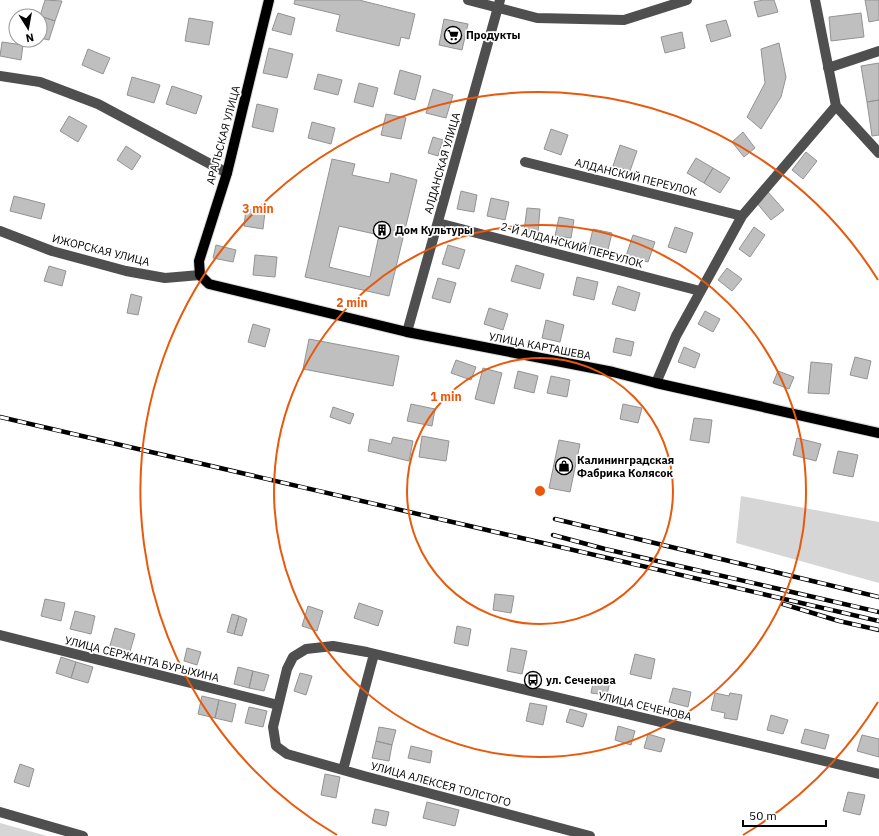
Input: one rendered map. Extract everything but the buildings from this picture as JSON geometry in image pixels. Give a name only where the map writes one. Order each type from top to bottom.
[{"type":"main road","name":"АРАЛЬСКАЯ УЛИЦА","points":[[200,275],[199,261],[227,173],[270,0]]},
{"type":"main road","name":"УЛИЦА КАРТАШЕВА","points":[[200,275],[209,284],[408,332],[613,372],[879,433]]},
{"type":"street","points":[[468,0],[499,4],[537,18],[624,20],[687,0]]},
{"type":"street","points":[[815,0],[836,106],[879,154]]},
{"type":"street","name":"АЛДАНСКАЯ УЛИЦА","points":[[408,332],[499,4]]},
{"type":"street","points":[[828,68],[879,51]]},
{"type":"street","points":[[0,76],[40,82],[98,104],[227,173]]},
{"type":"street","points":[[656,383],[676,336],[742,216],[836,106]]},
{"type":"street","name":"АЛДАНСКИЙ ПЕРЕУЛОК","points":[[525,162],[742,216]]},
{"type":"street","name":"2-Й АЛДАНСКИЙ ПЕРЕУЛОК","points":[[438,223],[700,291]]},
{"type":"street","name":"ИЖОРСКАЯ УЛИЦА","points":[[0,231],[52,251],[126,271],[165,278],[200,275]]},
{"type":"street","name":"УЛИЦА СЕРЖАНТА БУРЫХИНА","points":[[0,635],[278,705]]},
{"type":"street","name":"УЛИЦА СЕЧЕНОВА","points":[[287,754],[276,746],[273,727],[287,669],[293,657],[306,649],[333,646],[374,654],[879,774]]},
{"type":"street","points":[[342,770],[374,654]]},
{"type":"street","name":"УЛИЦА АЛЕКСЕЯ ТОЛСТОГО","points":[[287,754],[590,836]]},
{"type":"street","points":[[0,812],[83,836]]},
{"type":"shaded area","points":[[741,496],[879,522],[879,583],[736,543]]},
{"type":"shaded area","points":[[0,823],[47,836],[0,836]]},
{"type":"railway","points":[[0,417],[879,621]]},
{"type":"railway","points":[[555,519],[879,597]]},
{"type":"railway","points":[[553,535],[605,549],[879,612]]},
{"type":"railway","points":[[783,604],[839,621],[879,630]]},
{"type":"place","name":"Продукты","points":[[453,35]]},
{"type":"place","name":"Дом Культуры","points":[[382,230]]},
{"type":"place","name":"Калининградская Фабрика Колясок","points":[[564,466]]},
{"type":"place","name":"ул. Сеченова","points":[[533,680]]}]
